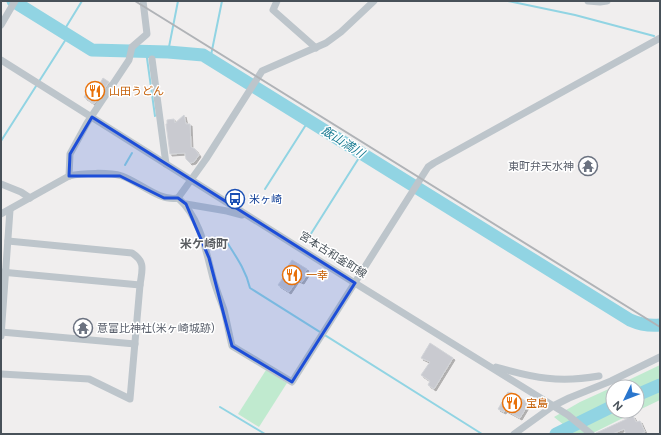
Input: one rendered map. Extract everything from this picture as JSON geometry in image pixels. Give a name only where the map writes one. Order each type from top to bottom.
[{"type":"street","points":[[69,176],[70,154],[129,60],[132,47],[147,34],[143,1]]},
{"type":"street","points":[[277,1],[274,10],[316,48]]},
{"type":"street","points":[[178,198],[192,180],[259,74],[266,69],[326,43],[341,32],[374,1]]},
{"type":"street","points":[[588,1],[607,1]]},
{"type":"street","points":[[1,25],[14,3]]},
{"type":"street","points":[[189,205],[209,258],[232,346],[292,382],[428,168],[434,163],[660,38]]},
{"type":"street","points":[[152,58],[166,164]]},
{"type":"street","name":"宮本古和釜町線","points":[[1,60],[355,283],[488,364],[573,419],[591,434]]},
{"type":"street","points":[[1,214],[69,176],[75,174],[95,174],[120,176],[164,198],[178,198],[189,205],[227,211],[254,219]]},
{"type":"street","points":[[1,184],[21,192],[30,198]]},
{"type":"street","points":[[1,337],[3,272],[8,241],[10,210]]},
{"type":"street","points":[[1,374],[89,378],[130,399],[142,264],[138,257],[132,253],[8,241]]},
{"type":"street","points":[[3,272],[140,284]]},
{"type":"street","points":[[1,332],[135,344]]},
{"type":"street","points":[[514,434],[553,406],[660,358]]},
{"type":"street","points":[[488,364],[538,378],[566,380],[599,376]]},
{"type":"highlighted area","points":[[92,117],[355,283],[292,382],[232,346],[209,258],[186,204],[178,198],[164,198],[120,176],[69,176],[70,154]]},
{"type":"green space","points":[[660,365],[660,400],[645,407],[645,379],[631,379]]},
{"type":"green space","points":[[266,370],[287,383],[259,427],[238,414]]},
{"type":"green space","points":[[605,391],[605,419],[621,419],[591,434],[575,434],[554,417],[580,402]]},
{"type":"building","name":"山田うどん","points":[[103,78],[109,82],[94,104],[84,97],[94,82],[99,85]]},
{"type":"building","points":[[184,115],[186,124],[190,124],[191,147],[195,149],[199,155],[194,162],[190,163],[186,159],[185,153],[170,154],[166,124],[167,120],[174,119],[175,123]]},
{"type":"building","points":[[292,260],[307,269],[305,272],[307,274],[302,282],[297,280],[289,292],[278,285],[287,272],[285,271]]},
{"type":"building","points":[[430,343],[453,358],[434,389],[428,385],[430,381],[421,375],[430,362],[421,358]]},
{"type":"building","points":[[508,392],[529,403],[520,418],[505,410],[504,412],[498,409]]},
{"type":"building","points":[[626,419],[634,419],[636,422],[640,421],[645,432],[640,434],[626,434],[624,429],[612,434],[596,433]]},
{"type":"waterway","name":"飯山満川","points":[[13,1],[92,50],[168,52],[203,55],[630,320],[637,323],[660,325]]},
{"type":"waterway","points":[[63,32],[82,1]]},
{"type":"waterway","points":[[168,52],[178,1]]},
{"type":"waterway","points":[[210,60],[222,1]]},
{"type":"waterway","points":[[508,1],[575,15],[654,36]]},
{"type":"waterway","points":[[1,141],[68,36]]},
{"type":"waterway","points":[[146,51],[155,116]]},
{"type":"waterway","points":[[265,189],[309,120]]},
{"type":"waterway","points":[[125,165],[132,153]]},
{"type":"waterway","points":[[307,240],[362,153]]},
{"type":"waterway","points":[[228,244],[244,270],[250,288],[482,434]]},
{"type":"waterway","points":[[645,392],[660,385]]},
{"type":"waterway","points":[[220,407],[265,434]]},
{"type":"waterway","points":[[556,434],[605,410]]},
{"type":"railway","points":[[135,1],[660,327]]},
{"type":"place","name":"山田うどん","points":[[95,91]]},
{"type":"place","name":"東町弁天水神","points":[[588,166]]},
{"type":"place","name":"米ヶ崎","points":[[235,199]]},
{"type":"place","name":"一幸","points":[[292,275]]},
{"type":"place","name":"意富比神社(米ヶ崎城跡)","points":[[83,328]]},
{"type":"place","name":"宝島","points":[[512,403]]},
{"type":"district","name":"米ケ崎町","points":[[204,244]]}]
